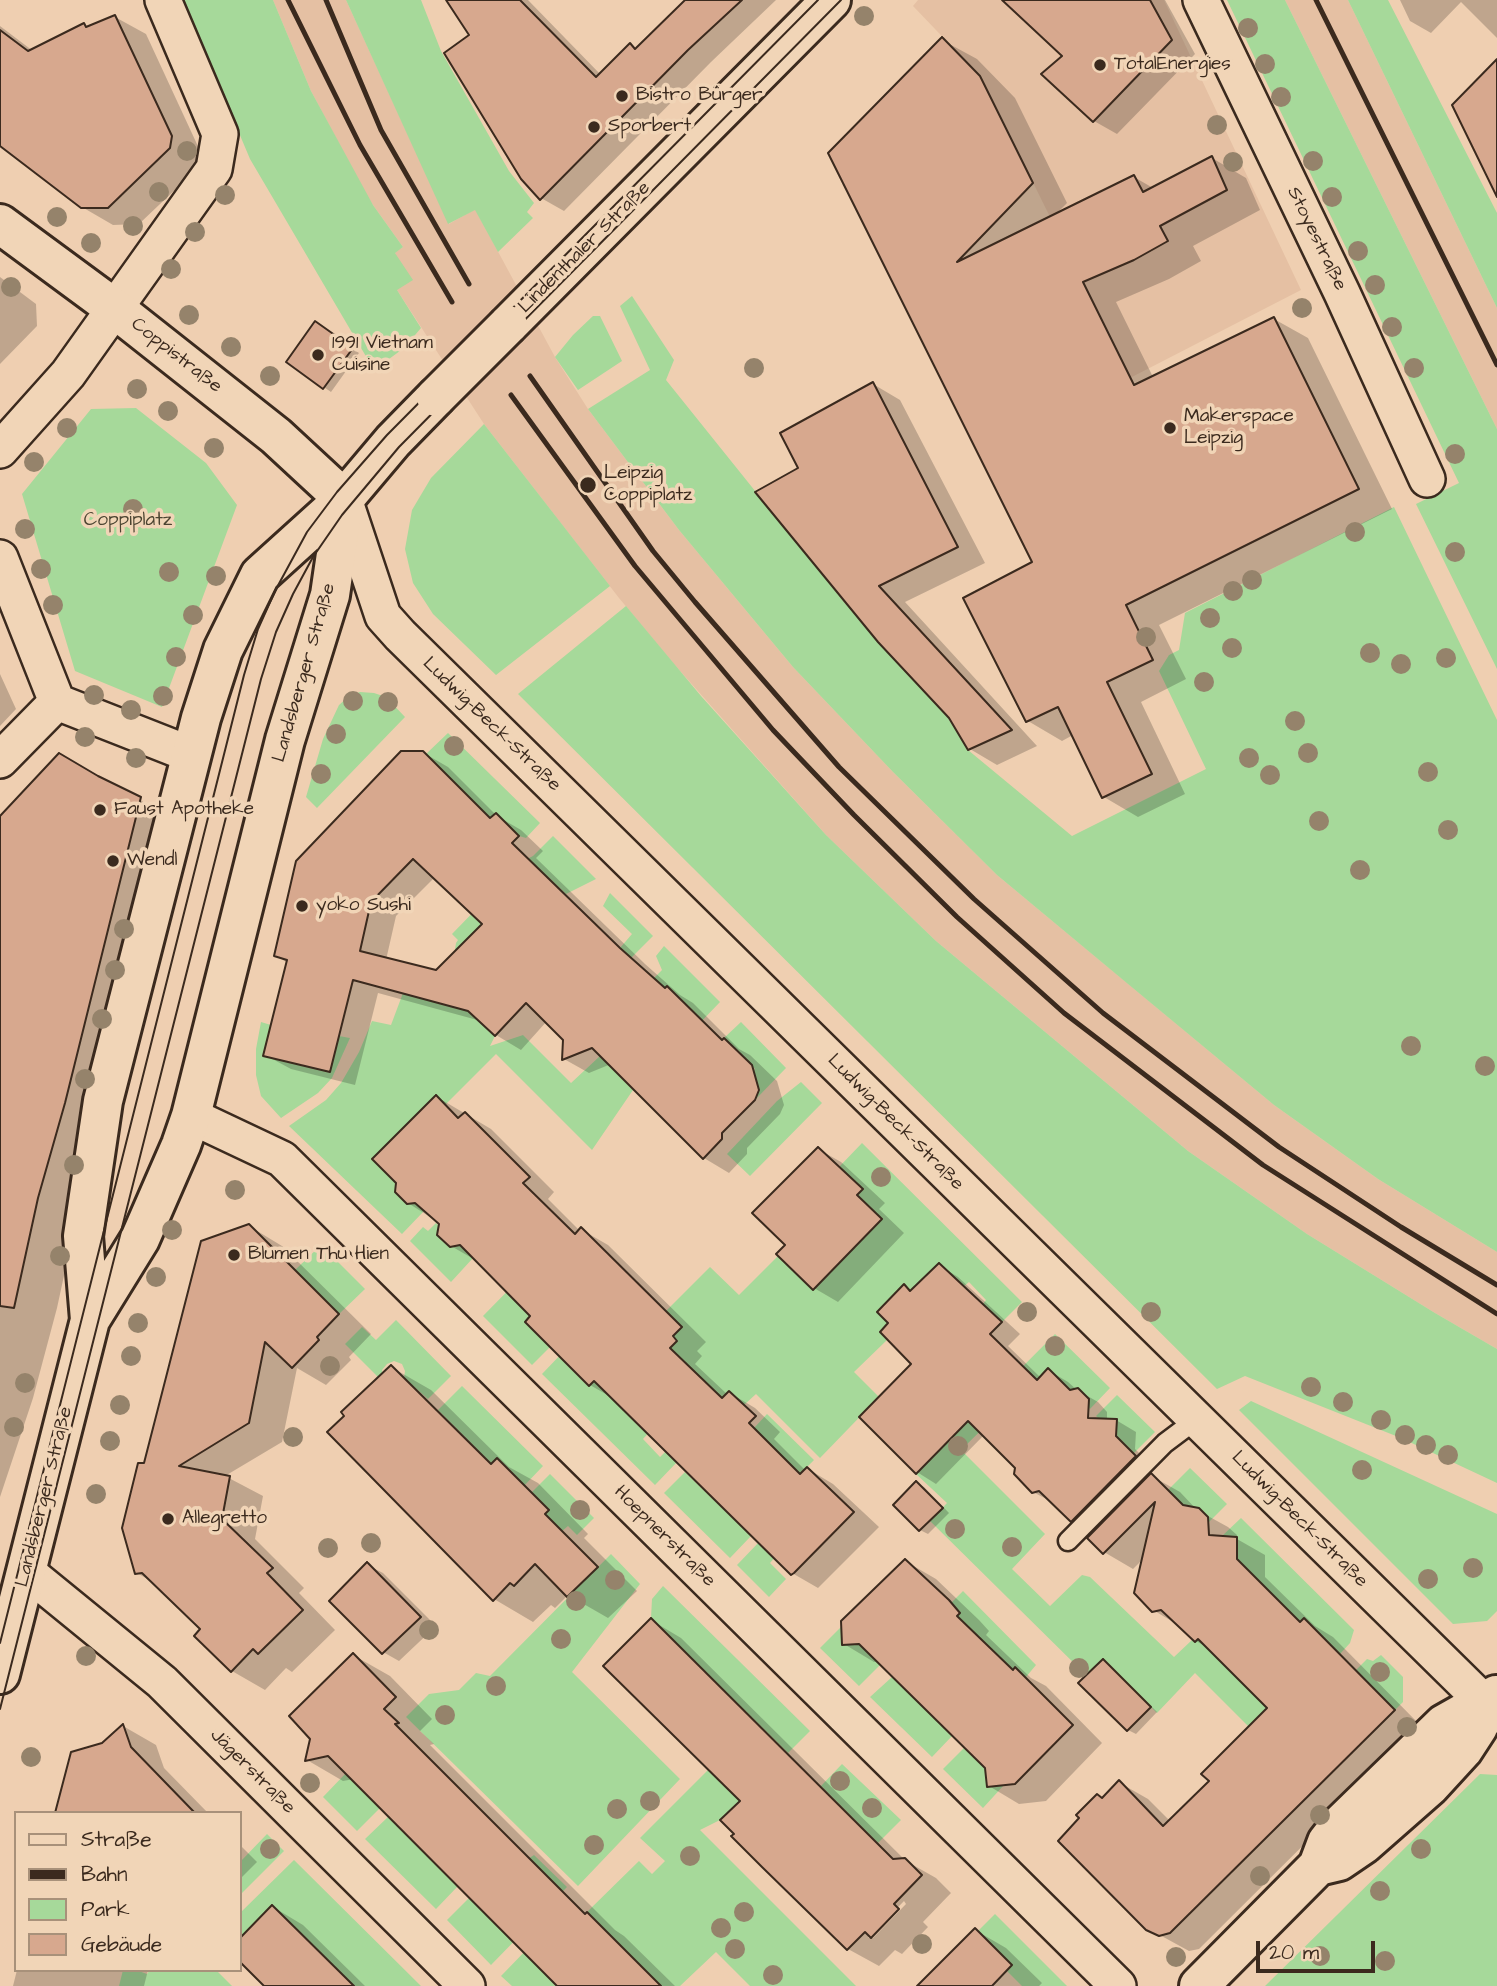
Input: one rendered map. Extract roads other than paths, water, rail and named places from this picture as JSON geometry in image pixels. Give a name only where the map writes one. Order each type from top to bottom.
[{"type":"main road","name":"Lindenthaler Straße","points":[[344,499],[393,441],[831,0]]},
{"type":"main road","name":"Coppistraße","points":[[0,224],[114,307],[276,436],[344,499]]},
{"type":"main road","name":"Landsberger Straße","points":[[90,1320],[83,1236],[103,1101],[201,718],[223,650],[260,575],[344,499]]},
{"type":"main road","name":"Landsberger Straße","points":[[0,1674],[90,1320],[140,1239],[191,1116],[285,740],[330,595],[344,499]]},
{"type":"main road","points":[[1199,1986],[1318,1866],[1339,1861],[1430,1786],[1464,1750],[1494,1704]]},
{"type":"street","points":[[0,450],[68,374],[214,170],[219,134],[163,0]]},
{"type":"street","name":"Stoyestraße","points":[[1201,0],[1342,293],[1427,479]]},
{"type":"street","name":"Ludwig-Beck-Straße","points":[[344,499],[383,616],[400,635],[1197,1419],[1494,1704]]},
{"type":"street","points":[[0,558],[57,702],[192,755]]},
{"type":"street","points":[[0,760],[57,702]]},
{"type":"street","name":"Hoepnerstraße","points":[[191,1116],[282,1159],[1118,1986]]},
{"type":"street","name":"Jägerstraße","points":[[26,1571],[162,1682],[467,1986]]},
{"type":"lane","points":[[1068,1541],[1165,1443],[1197,1419]]},
{"type":"tram line","points":[[0,1643],[244,675],[258,629],[275,591],[307,532],[337,492],[387,435],[818,0]]},
{"type":"tram line","points":[[0,1709],[261,679],[276,632],[293,594],[313,557],[342,515],[399,447],[841,0]]},
{"type":"railway","points":[[288,0],[360,145],[452,302]]},
{"type":"railway","points":[[326,0],[381,130],[469,284]]},
{"type":"railway","points":[[1316,0],[1497,365]]},
{"type":"railway","points":[[530,376],[653,551],[695,602],[839,767],[974,899],[1103,1013],[1279,1147],[1401,1227],[1497,1285]]},
{"type":"railway","points":[[511,395],[635,566],[773,730],[957,917],[1064,1013],[1263,1165],[1497,1314]]},
{"type":"place","name":"TotalEnergies","points":[[1100,65]]},
{"type":"place","name":"Bistro Bürger","points":[[622,96]]},
{"type":"place","name":"Sporbert","points":[[594,127]]},
{"type":"place","name":"1991 Vietnam Cuisine","points":[[318,355]]},
{"type":"place","name":"Makerspace Leipzig","points":[[1170,428]]},
{"type":"place","name":"Leipzig Coppiplatz","points":[[588,485]]},
{"type":"place","name":"Faust Apotheke","points":[[100,810]]},
{"type":"place","name":"Wendl","points":[[113,861]]},
{"type":"place","name":"yoko Sushi","points":[[302,906]]},
{"type":"place","name":"Blumen Thu Hien","points":[[234,1255]]},
{"type":"place","name":"Allegretto","points":[[168,1519]]},
{"type":"park label","name":"Coppiplatz","points":[[128,521]]}]
